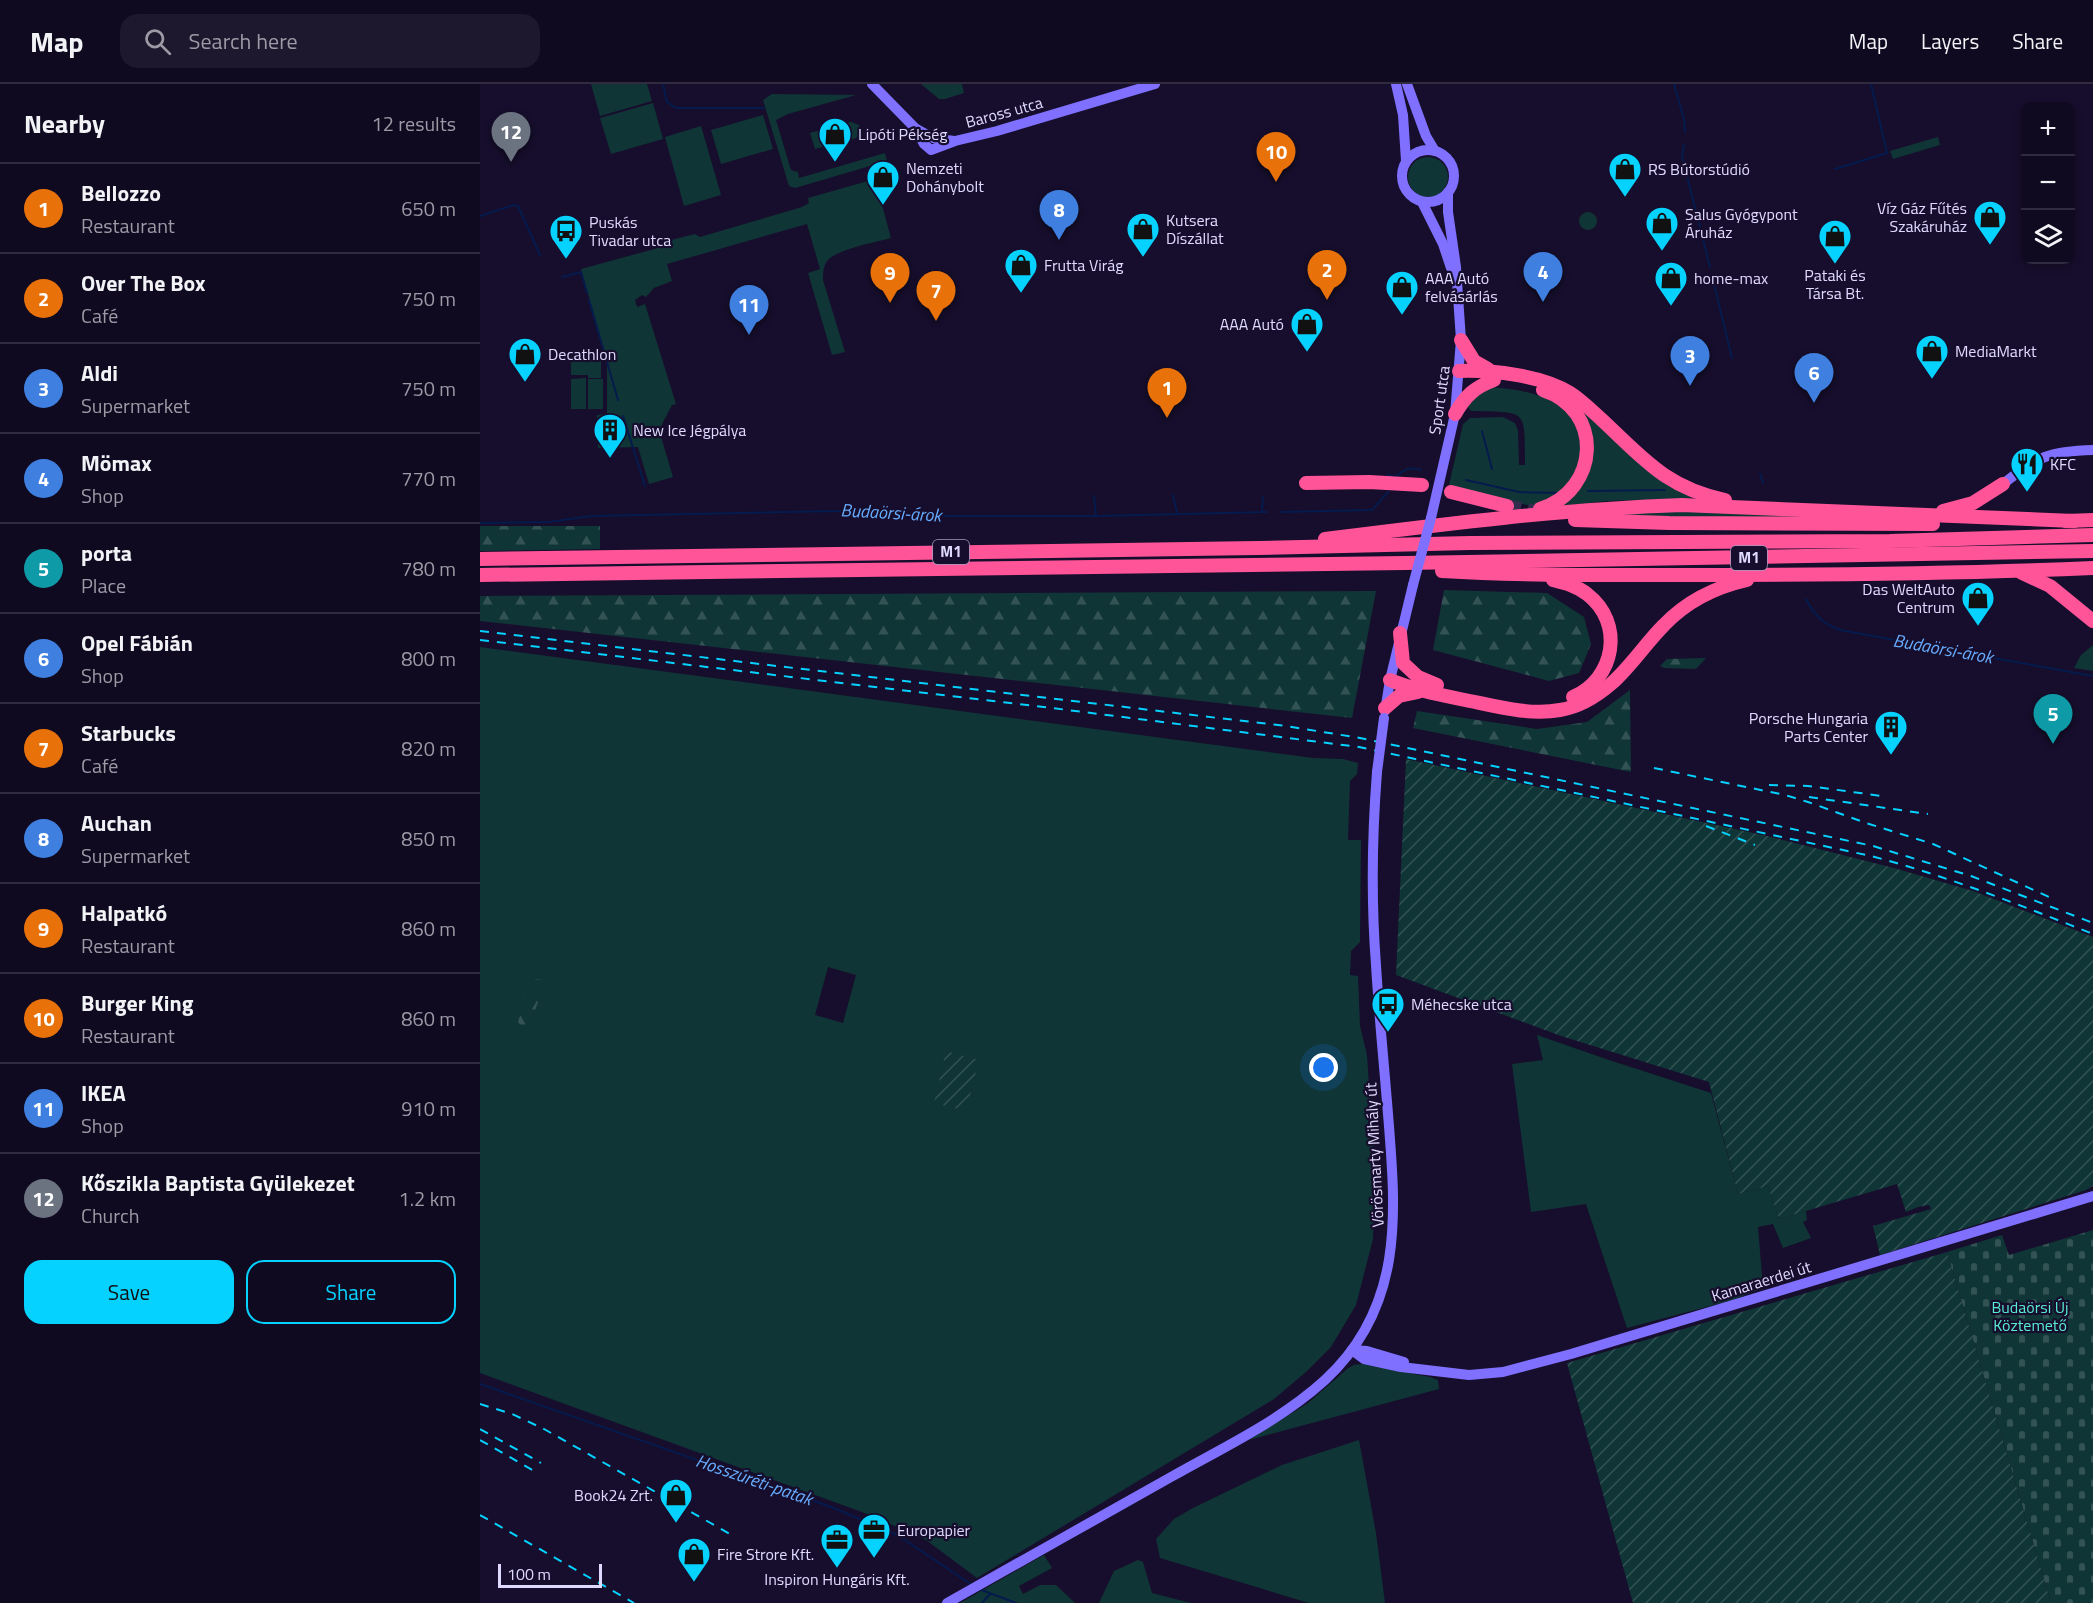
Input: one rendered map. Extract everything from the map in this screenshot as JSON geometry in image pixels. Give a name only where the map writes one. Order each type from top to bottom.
[{"type":"highway","points":[[1461,340],[1469,356],[1477,364],[1499,377],[1541,381],[1570,393],[1652,467],[1677,485],[1710,497],[1765,507]]},
{"type":"highway","points":[[1258,548],[1552,505],[1572,490],[1584,468],[1586,441],[1577,416],[1567,404],[1540,390],[1481,371],[1459,371]]},
{"type":"highway","points":[[1455,414],[1468,394],[1499,377]]},
{"type":"highway","points":[[1306,483],[1369,482],[1422,486]]},
{"type":"highway","points":[[1902,514],[1961,507],[1973,503],[2003,484]]},
{"type":"highway","points":[[1451,492],[1508,512],[1682,505],[2074,521]]},
{"type":"highway","points":[[1575,520],[1855,524],[2021,524],[2093,520]]},
{"type":"highway","name":"M1","points":[[480,559],[1470,543],[1879,541],[2093,535]]},
{"type":"highway","name":"M1","points":[[480,575],[1406,563],[2093,550]]},
{"type":"highway","points":[[1406,563],[1424,570],[1515,574],[1788,575],[2093,568]]},
{"type":"highway","points":[[2017,571],[2050,586],[2093,621]]},
{"type":"highway","points":[[1390,680],[1519,701],[1546,703],[1581,694],[1599,678],[1607,663],[1610,636],[1606,619],[1593,599],[1578,587],[1515,574]]},
{"type":"highway","points":[[1400,633],[1404,663],[1431,688],[1506,709],[1545,712],[1572,707],[1611,684],[1665,624],[1693,602],[1732,583],[1788,575]]},
{"type":"highway","points":[[1384,713],[1406,694],[1431,688]]},
{"type":"street","points":[[872,84],[915,128],[933,138],[955,141]]},
{"type":"street","name":"Baross utca","points":[[915,128],[924,144],[931,150],[955,141],[997,131],[1155,84]]},
{"type":"street","points":[[1396,84],[1403,115],[1406,161],[1401,176],[1403,186],[1409,195],[1422,202],[1440,200],[1448,192],[1454,177],[1452,166],[1445,157],[1435,151],[1426,136],[1407,84]]},
{"type":"street","points":[[1406,161],[1417,152],[1435,151]]},
{"type":"street","name":"Sport utca","points":[[1377,772],[1384,713],[1400,633],[1431,518],[1455,414],[1461,340],[1448,192]]},
{"type":"street","name":"Sport utca","points":[[1422,202],[1443,244],[1457,283]]},
{"type":"street","points":[[2003,484],[2024,467],[2049,454],[2093,450]]},
{"type":"street","name":"Vörösmarty Mihály út","points":[[947,1603],[1273,1420],[1319,1385],[1352,1350],[1366,1329],[1382,1291],[1392,1246],[1393,1219],[1392,1166],[1376,975],[1372,866],[1377,772]]},
{"type":"street","name":"Kamaraerdei út","points":[[1352,1350],[1364,1359],[1459,1375],[1484,1374],[1542,1362],[2093,1196]]},
{"type":"street","name":"Kamaraerdei út","points":[[1366,1329],[1371,1346],[1387,1356]]},
{"type":"street","name":"Kamaraerdei út","points":[[1352,1350],[1387,1356],[1434,1371]]},
{"type":"green space","points":[[591,84],[647,84],[652,101],[600,116]]},
{"type":"green space","points":[[921,84],[962,84],[964,93],[939,99]]},
{"type":"green space","points":[[772,94],[856,95],[788,114],[776,120],[791,170],[798,172],[799,178],[885,153],[887,161],[795,188],[789,186],[763,100]]},
{"type":"green space","points":[[653,103],[663,139],[611,154],[600,118]]},
{"type":"green space","points":[[763,115],[773,149],[721,164],[711,130]]},
{"type":"green space","points":[[851,122],[859,125],[860,134],[856,138],[815,149],[810,133]]},
{"type":"green space","points":[[701,126],[721,195],[684,206],[665,137]]},
{"type":"green space","points":[[1938,137],[1940,145],[1893,159],[1890,151]]},
{"type":"green space","points":[[1428,157],[1436,158],[1442,163],[1447,169],[1447,185],[1442,191],[1436,196],[1428,197],[1420,196],[1414,191],[1409,185],[1408,177],[1409,169],[1414,163],[1420,158]]},
{"type":"green space","points":[[875,179],[891,238],[838,253],[827,261],[824,270],[823,280],[845,352],[832,355],[808,273],[820,269],[807,224],[667,264],[672,281],[654,288],[646,297],[642,295],[635,300],[637,307],[645,304],[676,404],[672,405],[659,430],[673,477],[649,484],[638,447],[598,448],[597,415],[607,414],[607,361],[581,269],[669,245],[671,240],[695,234],[700,237],[802,207],[809,203],[808,198]]},
{"type":"green space","points":[[1584,212],[1592,212],[1597,217],[1595,228],[1584,230],[1579,225],[1579,217]]},
{"type":"green space","points":[[571,356],[601,358],[601,378],[571,375]]},
{"type":"green space","points":[[586,378],[586,409],[571,409],[571,379]]},
{"type":"green space","points":[[588,379],[603,379],[603,409],[588,409]]},
{"type":"green space","points":[[1491,387],[1522,391],[1550,400],[1571,418],[1578,432],[1581,453],[1573,480],[1560,494],[1535,507],[1449,485],[1463,424],[1470,418],[1503,417],[1515,423],[1518,431],[1519,465],[1525,465],[1523,423],[1519,417],[1503,412],[1471,411],[1467,406],[1468,402]]},
{"type":"green space","points":[[1543,388],[1555,390],[1691,498],[1607,501],[1561,506],[1571,497],[1589,434]]},
{"type":"green space","points":[[1623,509],[1917,518],[1625,517],[1588,511]]},
{"type":"green space","points":[[480,526],[600,526],[600,549],[480,551]]},
{"type":"green space","points":[[1444,590],[1547,593],[1584,617],[1591,644],[1579,673],[1549,681],[1433,650]]},
{"type":"green space","points":[[1376,591],[1352,718],[480,621],[480,596]]},
{"type":"green space","points":[[2093,645],[2093,671],[2074,668],[2081,655]]},
{"type":"green space","points":[[480,647],[1313,758],[1343,759],[1358,763],[1357,774],[1350,781],[1348,840],[1361,840],[1360,942],[1351,951],[1350,975],[1358,976],[1360,1026],[1367,1055],[1375,1176],[1373,1239],[1356,1305],[1331,1347],[1274,1399],[977,1578],[926,1540],[870,1515],[480,1373]],"holes":[[[828,967],[856,975],[843,1023],[815,1015]]]},
{"type":"green space","points":[[1706,658],[1696,669],[1660,666],[1667,659]]},
{"type":"green space","points":[[1630,690],[1631,772],[1413,728],[1417,711],[1537,729],[1587,722]]},
{"type":"green space","points":[[1406,759],[1763,835],[1894,868],[1973,891],[2093,937],[2093,1186],[1880,1255],[1873,1226],[1931,1209],[1929,1205],[1906,1212],[1897,1184],[1779,1219],[1768,1186],[1738,1194],[1709,1082],[1561,1036],[1396,975]]},
{"type":"green space","points":[[536,979],[544,980],[545,990],[541,994],[529,1027],[523,1028],[518,1022],[524,998],[528,987]]},
{"type":"green space","points":[[1537,1035],[1711,1093],[1738,1194],[1768,1186],[1779,1219],[1806,1211],[1807,1220],[1803,1222],[1811,1238],[1783,1248],[1773,1224],[1758,1227],[1763,1288],[1733,1300],[1627,1328],[1586,1204],[1531,1212],[1512,1064],[1543,1060]]},
{"type":"green space","points":[[946,1051],[979,1060],[966,1111],[934,1103]]},
{"type":"green space","name":"Budaörsi Új Köztemető","points":[[2093,1230],[2093,1603],[2051,1603],[1947,1252],[2002,1235],[2009,1255]]},
{"type":"green space","points":[[1947,1252],[2051,1603],[1633,1603],[1567,1363]]},
{"type":"green space","points":[[1362,1364],[1430,1377],[1438,1380],[1439,1389],[1249,1440],[1308,1403],[1347,1369]]},
{"type":"green space","points":[[1359,1440],[1376,1533],[1385,1603],[1309,1603],[1160,1558],[1156,1539],[1174,1519],[1282,1465]]},
{"type":"green space","points":[[1044,1555],[1052,1568],[1019,1586],[1023,1594],[1040,1585],[1056,1585],[1075,1603],[960,1603]]},
{"type":"green space","points":[[1138,1560],[1143,1562],[1152,1593],[1191,1603],[1099,1603],[1114,1571]]},
{"type":"waterway","points":[[663,84],[667,102],[676,108],[764,108]]},
{"type":"waterway","points":[[1674,84],[1684,119],[1685,132]]},
{"type":"waterway","points":[[1835,169],[1887,153],[1871,84]]},
{"type":"waterway","points":[[1684,145],[1682,156],[1710,267]]},
{"type":"waterway","name":"Budaörsi-árok","points":[[480,216],[514,205],[518,206],[540,255]]},
{"type":"waterway","name":"Budaörsi-árok","points":[[562,277],[581,272],[587,293]]},
{"type":"waterway","points":[[1712,276],[1732,358]]},
{"type":"waterway","name":"Budaörsi-árok","points":[[589,300],[618,400]]},
{"type":"waterway","name":"Budaörsi-árok","points":[[623,416],[645,486]]},
{"type":"waterway","points":[[1482,431],[1492,469]]},
{"type":"waterway","name":"Budaörsi-árok","points":[[1388,475],[1395,477],[1410,469],[1421,470]]},
{"type":"waterway","name":"Budaörsi-árok","points":[[1760,474],[1763,483]]},
{"type":"waterway","name":"Budaörsi-árok","points":[[1466,480],[1519,492],[1558,493]]},
{"type":"waterway","name":"Budaörsi-árok","points":[[1588,491],[1665,490]]},
{"type":"waterway","name":"Budaörsi-árok","points":[[1281,512],[1372,510],[1388,492]]},
{"type":"waterway","points":[[1173,495],[1177,513]]},
{"type":"waterway","points":[[1094,496],[1096,516]]},
{"type":"waterway","points":[[1262,512],[1263,497]]},
{"type":"waterway","name":"Budaörsi-árok","points":[[480,523],[549,522],[591,516],[839,511],[867,508],[905,516],[1096,516],[1267,512]]},
{"type":"waterway","name":"Budaörsi-árok","points":[[1806,599],[1820,618],[1828,625],[1840,630],[2093,676]]},
{"type":"waterway","name":"Hosszúréti-patak","points":[[480,1384],[834,1508],[899,1536],[972,1585]]},
{"type":"waterway","name":"Hosszúréti-patak","points":[[979,1589],[1016,1603]]},
{"type":"waterway","points":[[982,1603],[990,1594]]},
{"type":"tunnel","points":[[1507,506],[1541,513]]},
{"type":"railway","points":[[480,631],[1286,726],[1360,738],[1873,846],[1971,876],[2093,923]]},
{"type":"railway","points":[[480,640],[1359,747],[1871,856],[1955,882],[2093,934]]},
{"type":"railway","points":[[1654,768],[1785,795],[1808,802],[1933,844],[2049,897]]},
{"type":"railway","points":[[1769,785],[1808,786],[1882,796]]},
{"type":"railway","points":[[1809,797],[1928,814]]},
{"type":"railway","points":[[1706,826],[1755,845]]},
{"type":"railway","points":[[480,1404],[512,1414],[544,1429],[730,1534]]},
{"type":"railway","points":[[480,1429],[541,1463]]},
{"type":"railway","points":[[480,1440],[536,1472]]},
{"type":"railway","points":[[480,1515],[634,1603]]},
{"type":"place","name":"Kőszikla Baptista Gyülekezet","points":[[511,162]]},
{"type":"place","name":"Lipóti Pékség","points":[[835,163]]},
{"type":"place","name":"Burger King","points":[[1276,182]]},
{"type":"place","name":"RS Bútorstúdió","points":[[1625,198]]},
{"type":"place","name":"Nemzeti Dohánybolt","points":[[883,206]]},
{"type":"place","name":"Auchan","points":[[1059,240]]},
{"type":"place","name":"Víz Gáz Fűtés Szakáruház","points":[[1990,246]]},
{"type":"place","name":"Salus Gyógypont Áruház","points":[[1662,252]]},
{"type":"place","name":"Kutsera Díszállat","points":[[1143,258]]},
{"type":"place","name":"Puskás Tivadar utca","points":[[566,260]]},
{"type":"place","name":"Pataki és Társa Bt.","points":[[1835,265]]},
{"type":"place","name":"Frutta Virág","points":[[1021,294]]},
{"type":"place","name":"Over The Box","points":[[1327,300]]},
{"type":"place","name":"Mömax","points":[[1543,302]]},
{"type":"place","name":"Halpatkó","points":[[890,303]]},
{"type":"place","name":"home-max","points":[[1671,307]]},
{"type":"place","name":"AAA Autó felvásárlás","points":[[1402,316]]},
{"type":"place","name":"Starbucks","points":[[936,321]]},
{"type":"place","name":"IKEA","points":[[749,335]]},
{"type":"place","name":"AAA Autó","points":[[1307,353]]},
{"type":"place","name":"MediaMarkt","points":[[1932,380]]},
{"type":"place","name":"Decathlon","points":[[525,383]]},
{"type":"place","name":"Aldi","points":[[1690,386]]},
{"type":"place","name":"Opel Fábián","points":[[1814,403]]},
{"type":"place","name":"Bellozzo","points":[[1167,418]]},
{"type":"place","name":"New Ice Jégpálya","points":[[610,459]]},
{"type":"place","name":"KFC","points":[[2027,493]]},
{"type":"place","name":"Das WeltAuto Centrum","points":[[1978,627]]},
{"type":"place","name":"porta","points":[[2053,744]]},
{"type":"place","name":"Porsche Hungaria Parts Center","points":[[1891,756]]},
{"type":"place","name":"Méhecske utca","points":[[1388,1033]]},
{"type":"place","name":"Book24 Zrt.","points":[[676,1524]]},
{"type":"place","name":"Europapier","points":[[874,1559]]},
{"type":"place","name":"Inspiron Hungáris Kft.","points":[[837,1569]]},
{"type":"place","name":"Fire Strore Kft.","points":[[694,1583]]}]
